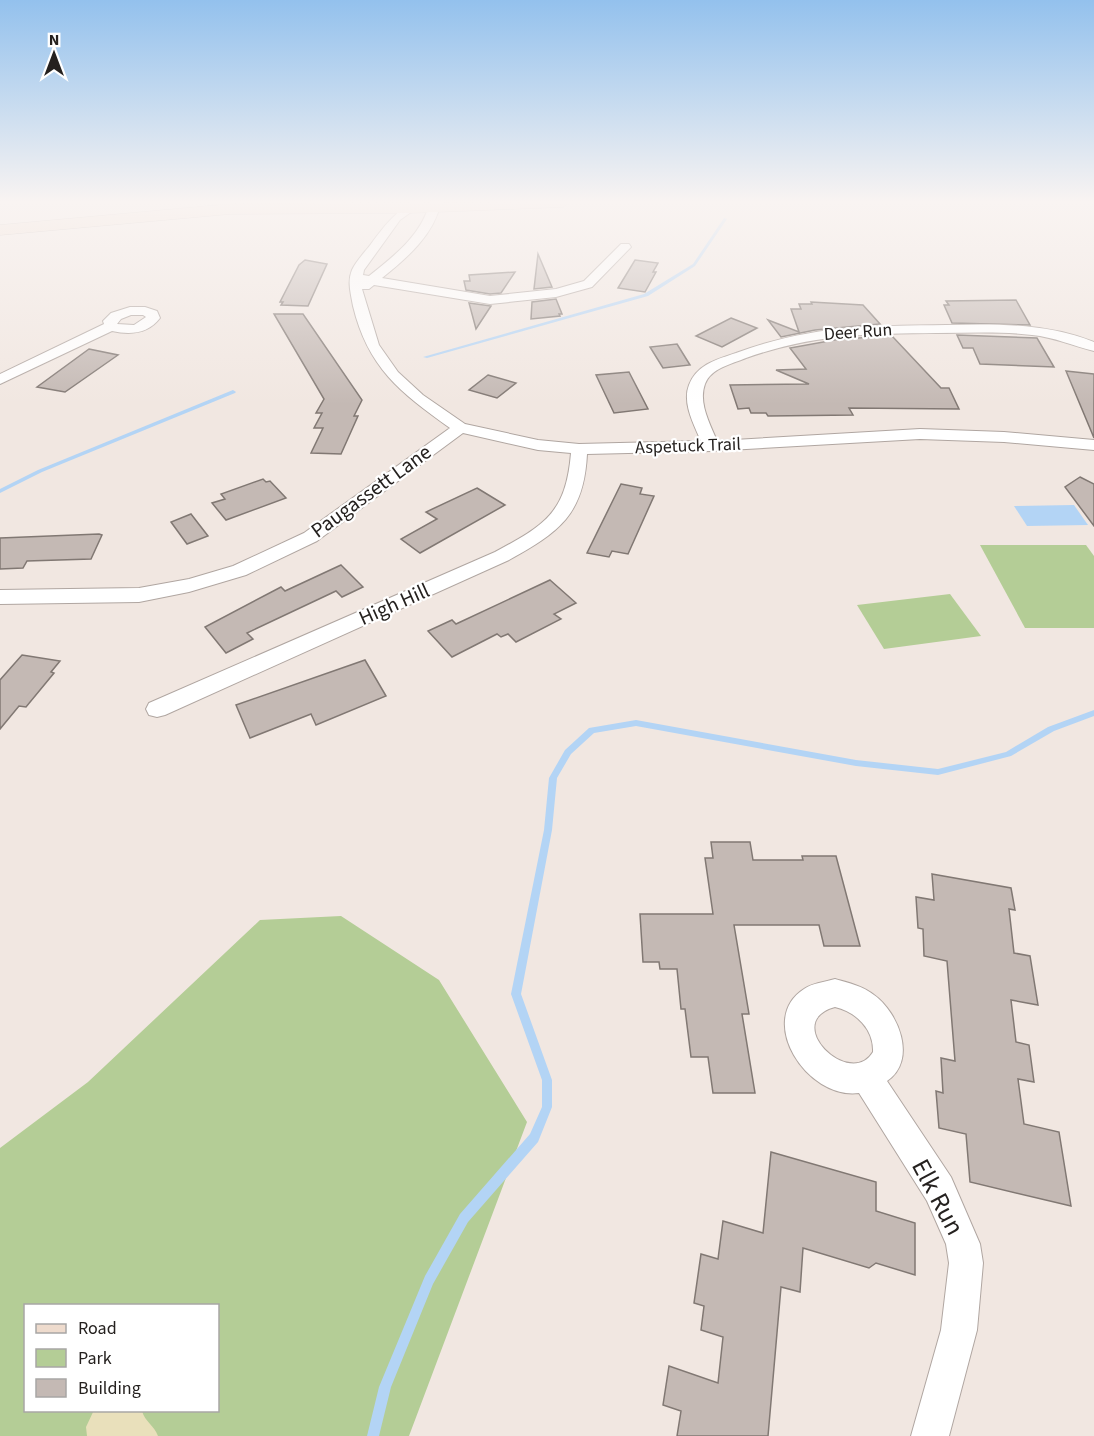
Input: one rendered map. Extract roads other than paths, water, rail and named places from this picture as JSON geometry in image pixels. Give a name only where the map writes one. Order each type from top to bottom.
[{"type":"street","points":[[359,269],[356,285],[373,280],[385,269]]},
{"type":"street","points":[[373,280],[490,300],[587,285],[603,269]]},
{"type":"street","name":"Aspetuck Trail","points":[[356,285],[365,327],[372,345],[393,375],[418,398],[460,428],[538,445],[579,449],[711,446],[920,434],[1005,437],[1094,445]]},
{"type":"street","points":[[0,380],[111,326]]},
{"type":"street","name":"Deer Run","points":[[711,446],[695,403],[696,389],[701,376],[731,359],[796,338],[821,333],[896,329],[1014,329],[1054,333],[1094,347]]},
{"type":"street","name":"Paugassett Lane","points":[[2,599],[139,595],[161,592],[233,572],[297,545],[330,525],[402,468],[460,428]]},
{"type":"street","name":"High Hill","points":[[157,709],[502,556],[527,542],[558,517],[568,505],[573,494],[579,449]]},
{"type":"street","name":"Elk Run","points":[[866,1076],[939,1189],[963,1244],[965,1274],[959,1330],[930,1436]]},
{"type":"water","points":[[1074,505],[1088,525],[1027,526],[1014,506]]},
{"type":"waterway","points":[[425,357],[646,295],[688,269]]},
{"type":"waterway","points":[[0,491],[40,471],[233,392]]},
{"type":"waterway","points":[[373,1436],[385,1387],[429,1280],[464,1218],[534,1138],[547,1107],[547,1080],[516,994],[548,830],[553,778],[568,752],[592,730],[636,723],[856,763],[938,772],[1008,754],[1051,729],[1094,713]]}]
